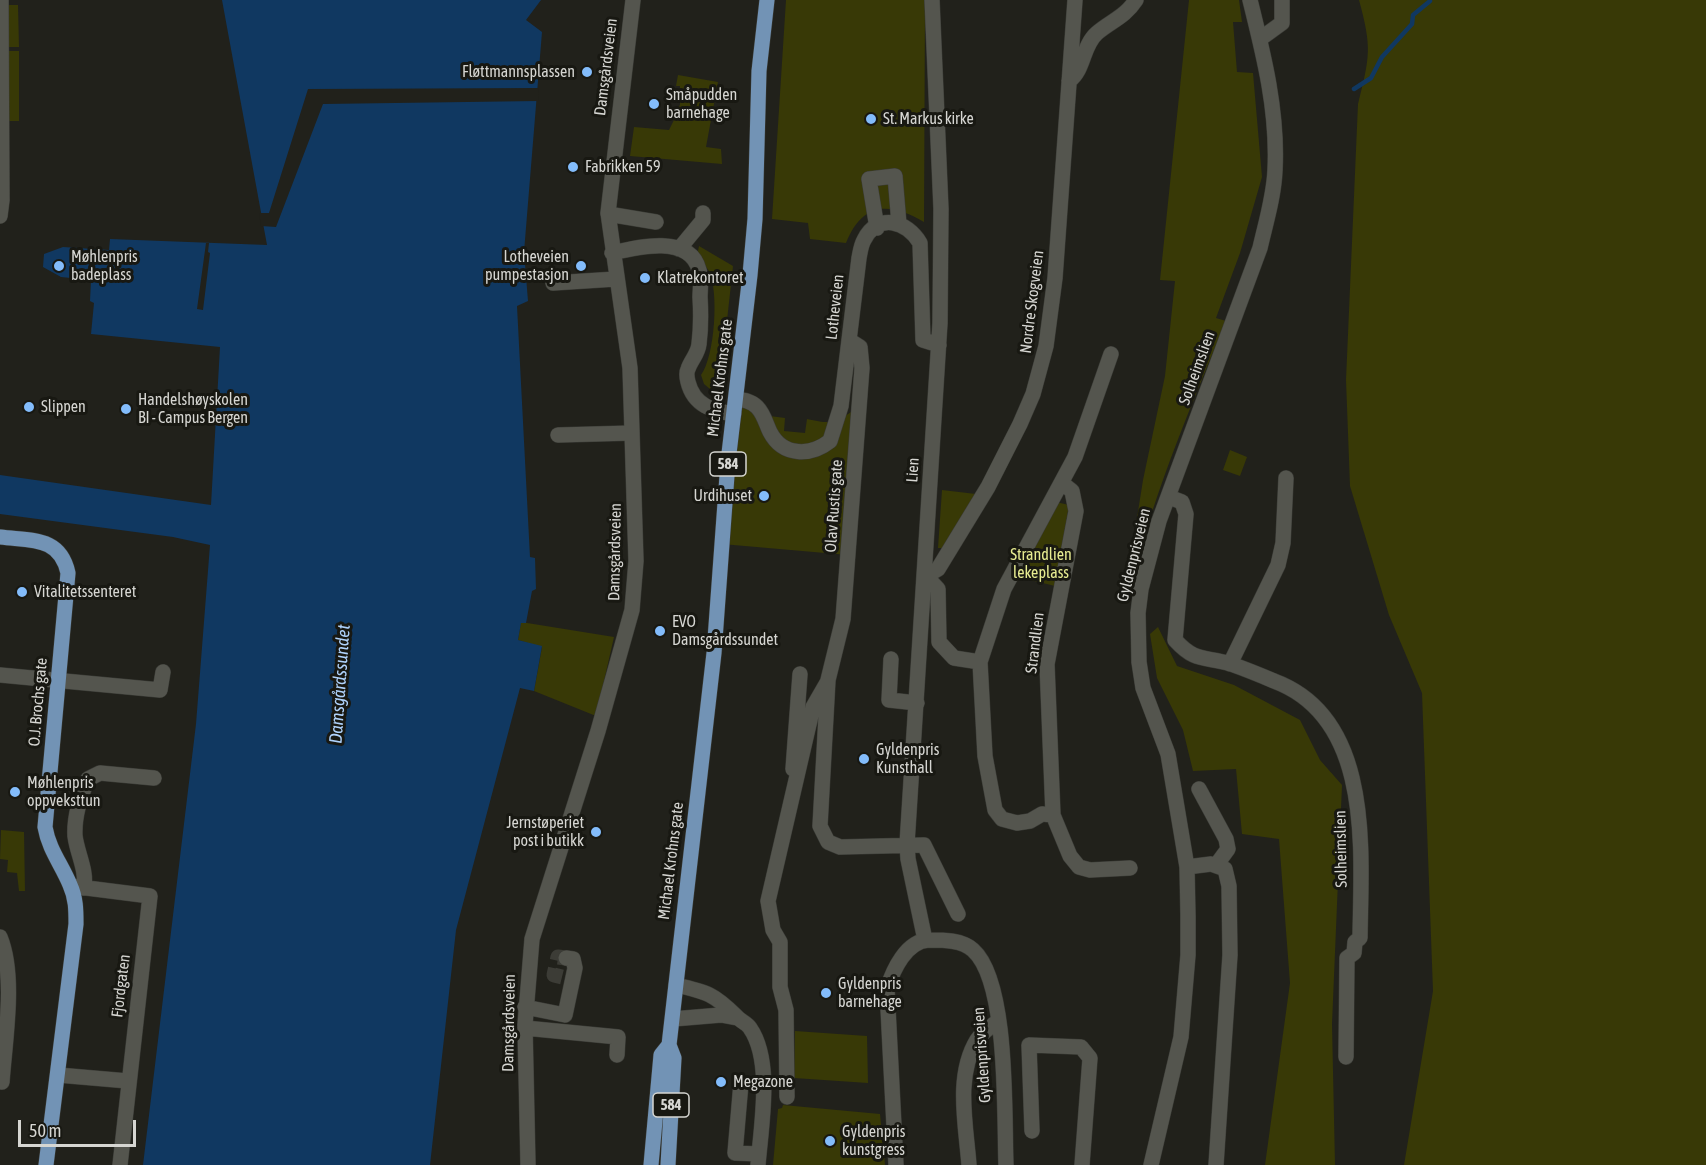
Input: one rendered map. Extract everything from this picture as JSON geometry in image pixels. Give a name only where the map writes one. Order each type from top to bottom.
[{"type":"main road","name":"Michael Krohns gate","points":[[651,1165],[661,1055],[669,1045],[673,1018],[714,653],[735,407],[755,219],[759,71],[767,0]]},
{"type":"main road","name":"O.J. Brochs gate","points":[[0,537],[52,546],[59,550],[66,563],[69,584],[45,827],[51,851],[78,887],[75,900],[76,924],[46,1165]]},
{"type":"main road","name":"Michael Krohns gate","points":[[668,1165],[675,1058],[669,1045]]},
{"type":"street","points":[[0,216],[2,200],[1,0]]},
{"type":"street","name":"Damsgårdsveien","points":[[528,1165],[525,1007],[532,939],[594,742],[632,610],[636,561],[630,368],[608,214],[610,180],[633,0]]},
{"type":"street","name":"Lien","points":[[925,940],[908,859],[908,844],[939,345],[940,209],[932,0]]},
{"type":"street","name":"Nordre Skogveien","points":[[926,576],[938,570],[988,487],[1020,423],[1041,369],[1055,278],[1075,0]]},
{"type":"street","points":[[1069,81],[1078,74],[1089,45],[1096,34],[1128,13],[1136,0]]},
{"type":"street","name":"Solheimslien","points":[[1250,0],[1274,111],[1275,171],[1270,209],[1260,248],[1169,497],[1182,502],[1186,514],[1174,640],[1187,654],[1203,660],[1230,664],[1304,694],[1330,727],[1357,789],[1360,824],[1360,938],[1355,942],[1354,953],[1347,958],[1346,1057]]},
{"type":"street","points":[[1260,39],[1282,22],[1282,0]]},
{"type":"street","points":[[900,224],[895,176],[869,179],[877,228],[891,221],[900,224],[913,231],[920,243],[923,340],[939,345]]},
{"type":"street","points":[[612,253],[651,246],[679,249],[703,220],[703,213]]},
{"type":"street","points":[[608,214],[656,222]]},
{"type":"street","name":"Lotheveien","points":[[679,249],[688,254],[699,270],[701,322],[699,347],[688,368],[689,386],[699,403],[712,410],[751,402],[757,407],[774,440],[783,447],[803,452],[821,448],[830,441],[837,422],[859,258],[864,240],[877,228]]},
{"type":"street","points":[[553,283],[616,279]]},
{"type":"street","name":"Olav Rustis gate","points":[[849,340],[860,347],[862,368],[843,619],[828,680],[820,826],[823,837],[840,847],[908,844]]},
{"type":"street","points":[[1053,815],[1042,814],[1030,821],[1017,823],[1002,819],[995,810],[985,756],[980,662],[1004,589],[1062,483],[1084,434],[1111,354]]},
{"type":"street","points":[[558,435],[632,433]]},
{"type":"street","points":[[1230,664],[1278,565],[1283,543],[1287,478]]},
{"type":"street","name":"Strandlien","points":[[1062,483],[1072,491],[1076,511],[1047,664],[1053,815],[1070,856],[1079,867],[1090,870],[1130,868]]},
{"type":"street","name":"Gyldenprisveien","points":[[1150,1165],[1180,1037],[1188,955],[1187,867],[1168,754],[1143,688],[1139,662],[1138,613],[1141,589],[1159,521],[1169,497]]},
{"type":"street","points":[[926,576],[938,589],[939,642],[954,658],[980,662]]},
{"type":"street","points":[[891,658],[889,700],[917,703]]},
{"type":"street","points":[[0,675],[160,690],[163,672]]},
{"type":"street","points":[[794,787],[792,752],[800,674]]},
{"type":"street","name":"Olav Rustis gate","points":[[787,1096],[786,1010],[780,987],[780,942],[773,930],[768,901],[813,707],[828,680]]},
{"type":"street","points":[[78,887],[85,878],[75,834],[81,795],[88,779],[100,773],[154,778]]},
{"type":"street","points":[[1199,789],[1226,839],[1228,849],[1217,864]]},
{"type":"street","points":[[908,844],[924,845],[958,914]]},
{"type":"street","points":[[1187,867],[1217,864],[1225,869],[1229,886],[1230,955],[1216,1165]]},
{"type":"street","name":"Fjordgaten","points":[[78,887],[150,896],[120,1162]]},
{"type":"street","points":[[0,937],[8,995],[2,1082]]},
{"type":"street","points":[[896,1165],[887,989],[899,961],[909,950],[925,940]]},
{"type":"street","name":"Gyldenprisveien","points":[[925,940],[946,940],[965,945],[973,950],[980,958],[995,991],[1006,1165]]},
{"type":"street","points":[[525,1007],[565,1015],[572,998],[567,978],[575,963],[573,959],[566,958]]},
{"type":"street","points":[[676,986],[700,991],[721,1000],[737,1018],[749,1026],[758,1044],[763,1067],[759,1159],[735,1153],[741,1083]]},
{"type":"street","points":[[673,1018],[721,1015],[737,1018]]},
{"type":"street","points":[[969,1165],[963,1090],[970,1055],[978,1038],[998,1021]]},
{"type":"street","points":[[525,1028],[618,1037],[616,1055]]},
{"type":"street","points":[[1032,1131],[1029,1045],[1081,1047],[1090,1058],[1082,1165]]},
{"type":"street","points":[[58,1075],[128,1081]]},
{"type":"green space","name":"St. Markus kirke","points":[[786,0],[925,0],[924,222],[899,211],[878,210],[868,213],[860,220],[846,243],[810,239],[808,223],[772,219]]},
{"type":"green space","points":[[1189,0],[1239,0],[1242,22],[1233,22],[1237,72],[1253,73],[1262,177],[1240,253],[1216,318],[1226,321],[1158,496],[1146,531],[1127,604],[1124,600],[1143,480],[1165,376],[1175,281],[1160,280]]},
{"type":"green space","points":[[1359,0],[1706,0],[1706,1165],[1404,1165],[1433,991],[1422,693],[1389,615],[1350,486],[1346,380],[1358,104],[1368,52],[1368,41]]},
{"type":"green space","points":[[9,5],[18,5],[19,47],[9,47]]},
{"type":"green space","points":[[9,51],[19,51],[19,121],[9,121]]},
{"type":"green space","points":[[678,75],[718,82],[706,147],[721,149],[722,164],[630,156],[634,127],[669,130],[675,118],[671,116],[680,105],[680,86],[676,86]]},
{"type":"green space","points":[[699,246],[733,266],[721,375],[718,384],[710,389],[704,384],[701,375],[710,354],[715,308],[714,293],[709,271],[697,256]]},
{"type":"green space","points":[[736,399],[762,415],[785,418],[784,431],[805,433],[807,419],[823,422],[834,421],[858,407],[848,555],[722,544]]},
{"type":"green space","points":[[1230,450],[1247,457],[1240,476],[1223,470]]},
{"type":"green space","points":[[942,490],[976,494],[946,548],[938,548]]},
{"type":"green space","name":"Strandlien lekeplass","points":[[1056,502],[1069,505],[1055,586],[1014,576]]},
{"type":"green space","points":[[521,622],[614,637],[596,716],[534,691],[542,647],[518,640]]},
{"type":"green space","points":[[1158,627],[1177,666],[1234,685],[1300,720],[1320,760],[1342,785],[1332,1024],[1335,1165],[1265,1165],[1290,983],[1279,839],[1242,834],[1236,769],[1193,771],[1183,730],[1157,678],[1150,634]]},
{"type":"green space","points":[[1,830],[24,832],[25,891],[19,891],[17,873],[7,872],[8,860],[0,859]]},
{"type":"green space","points":[[795,1031],[867,1036],[868,1083],[794,1078]]},
{"type":"green space","name":"Gyldenpris kunstgress","points":[[783,1105],[880,1114],[885,1165],[773,1165],[778,1109]]},
{"type":"water","name":"Damsgårdssundet","points":[[222,0],[541,0],[526,20],[542,32],[524,252],[528,301],[517,306],[530,557],[535,558],[536,589],[532,591],[526,623],[521,623],[518,640],[542,646],[534,691],[520,688],[456,930],[430,1165],[143,1165],[196,724],[210,545],[173,537],[0,514],[0,475],[211,505],[220,347],[91,334],[94,303],[90,301],[91,280],[61,277],[43,267],[44,254],[63,247],[109,250],[110,239],[267,245]]},
{"type":"pier","points":[[539,88],[538,101],[323,104],[276,227],[261,226],[259,213],[269,213],[308,89]]},
{"type":"pier","points":[[206,243],[209,243],[208,252],[210,253],[203,310],[197,309]]},
{"type":"waterway","points":[[1354,89],[1371,78],[1382,57],[1412,24],[1413,15],[1430,1]]},
{"type":"tunnel","points":[[562,977],[554,975],[558,957],[566,958]]},
{"type":"place","name":"Fløttmannsplassen","points":[[587,72]]},
{"type":"place","name":"Småpudden barnehage","points":[[654,104]]},
{"type":"place","name":"St. Markus kirke","points":[[871,119]]},
{"type":"place","name":"Fabrikken 59","points":[[573,167]]},
{"type":"place","name":"Møhlenpris badeplass","points":[[59,266]]},
{"type":"place","name":"Lotheveien pumpestasjon","points":[[581,266]]},
{"type":"place","name":"Klatrekontoret","points":[[645,278]]},
{"type":"place","name":"Slippen","points":[[29,407]]},
{"type":"place","name":"Handelshøyskolen BI - Campus Bergen","points":[[126,409]]},
{"type":"place","name":"Urdihuset","points":[[764,496]]},
{"type":"place","name":"Vitalitetssenteret","points":[[22,592]]},
{"type":"place","name":"EVO Damsgårdssundet","points":[[660,631]]},
{"type":"place","name":"Gyldenpris Kunsthall","points":[[864,759]]},
{"type":"place","name":"Møhlenpris oppveksttun","points":[[15,792]]},
{"type":"place","name":"Jernstøperiet post i butikk","points":[[596,832]]},
{"type":"place","name":"Gyldenpris barnehage","points":[[826,993]]},
{"type":"place","name":"Megazone","points":[[721,1082]]},
{"type":"place","name":"Gyldenpris kunstgress","points":[[830,1141]]}]
